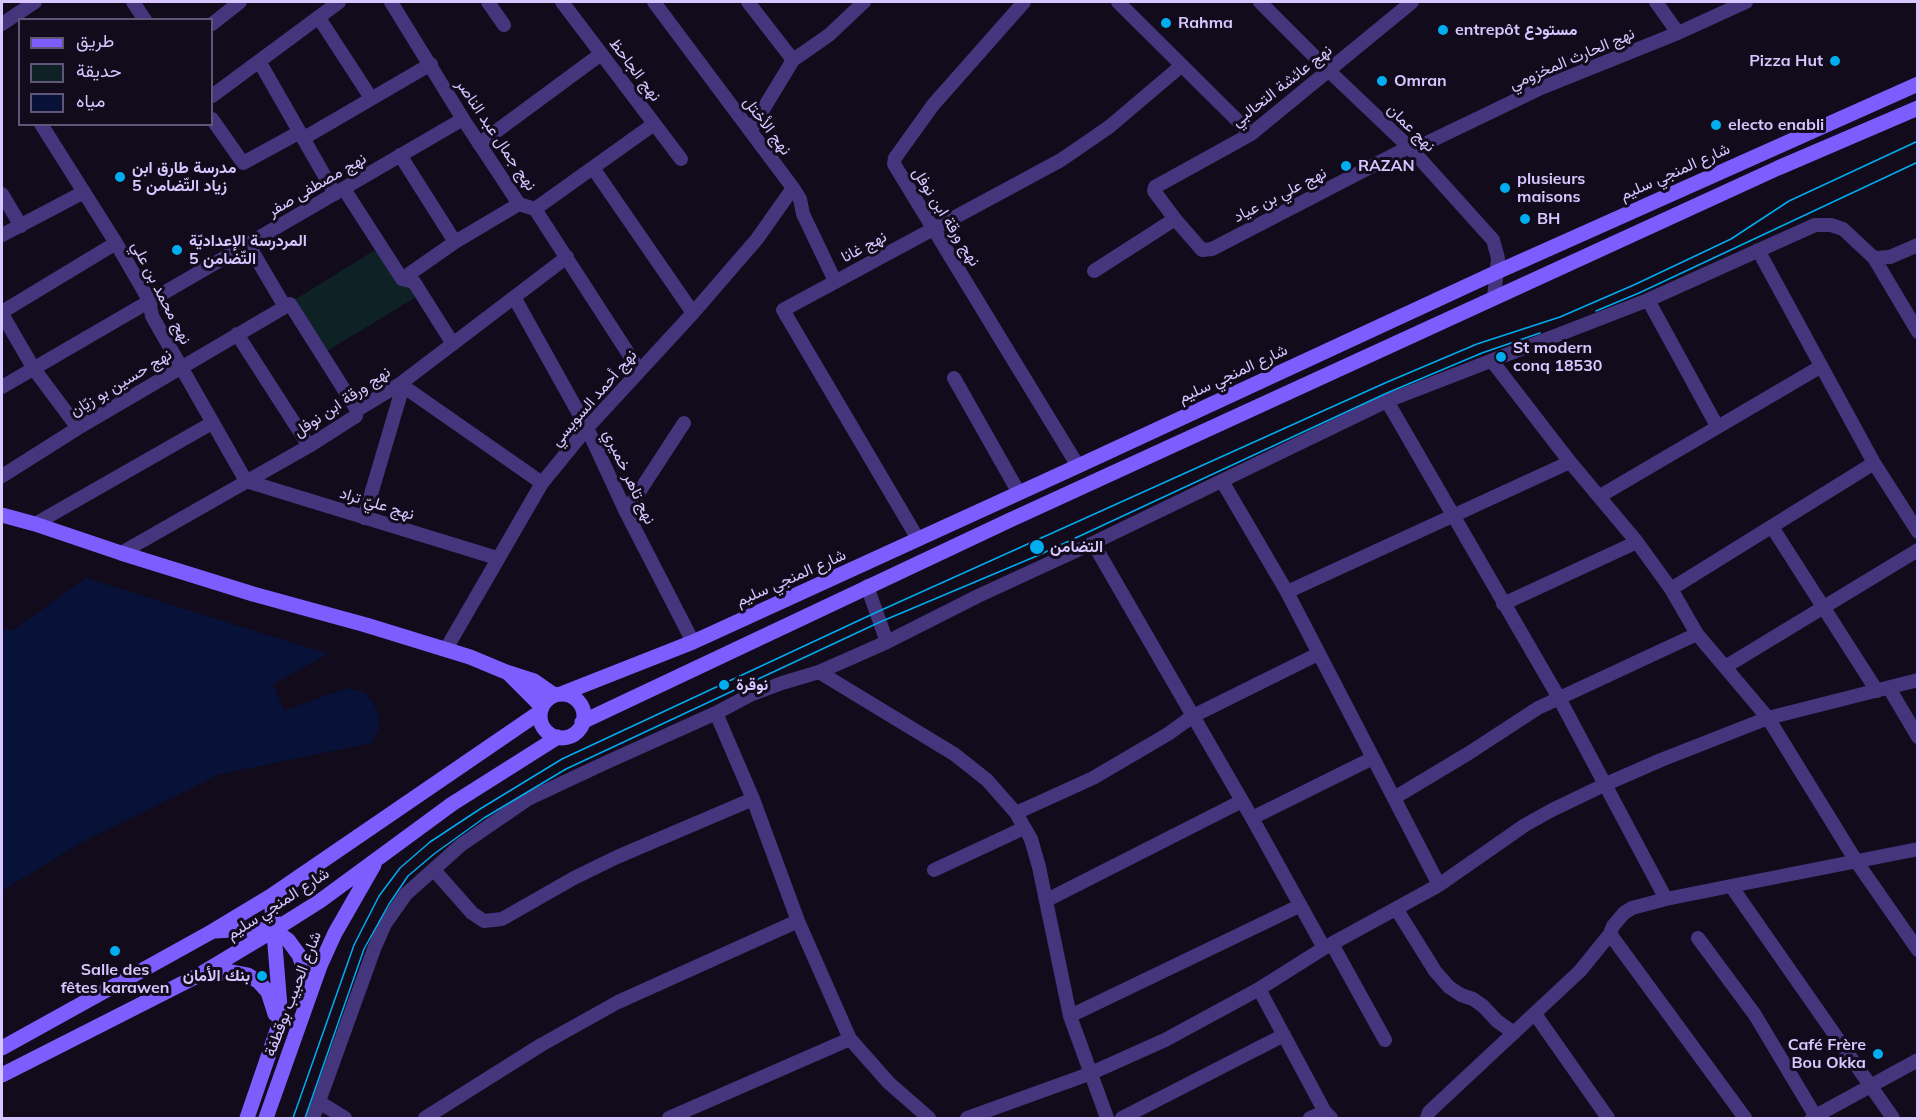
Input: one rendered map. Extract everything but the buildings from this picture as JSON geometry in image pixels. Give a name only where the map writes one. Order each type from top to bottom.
[{"type":"main road","name":"شارع المنجي سليم","points":[[558,694],[693,642],[1497,272],[1917,84]]},
{"type":"main road","points":[[582,722],[867,586],[1778,168],[1917,108]]},
{"type":"main road","points":[[2,515],[253,594],[446,649],[534,681],[558,694],[574,698],[579,703],[582,709],[582,722],[580,728],[570,736],[558,737],[546,731],[542,726],[541,710],[545,702],[558,694]]},
{"type":"main road","points":[[506,672],[541,710]]},
{"type":"main road","name":"شارع المنجي سليم","points":[[2,1048],[213,931],[271,896],[541,710]]},
{"type":"main road","name":"شارع المنجي سليم","points":[[2,1075],[199,975],[274,930],[320,901],[453,804],[558,737]]},
{"type":"main road","name":"شارع الحبيب بوقطفة","points":[[266,1119],[320,966],[335,933],[380,856]]},
{"type":"main road","name":"شارع الحبيب بوقطفة","points":[[247,1119],[281,1019],[271,896]]},
{"type":"main road","points":[[213,931],[274,930],[288,940],[299,955],[305,972],[306,995],[301,1021]]},
{"type":"main road","points":[[199,975],[232,972],[248,975],[259,982],[268,992],[275,1009],[277,1036]]},
{"type":"street","points":[[2,24],[35,2]]},
{"type":"street","points":[[134,2],[144,18]]},
{"type":"street","points":[[213,23],[240,2]]},
{"type":"street","points":[[213,95],[339,2]]},
{"type":"street","name":"نهج جمال عبد الناصر","points":[[391,2],[463,119],[519,204],[535,209],[639,370]]},
{"type":"street","points":[[488,2],[504,25]]},
{"type":"street","name":"نهج الجاحظ","points":[[562,2],[681,159]]},
{"type":"street","name":"نهج الأختل","points":[[654,2],[800,198],[803,214],[835,281]]},
{"type":"street","points":[[748,2],[794,60]]},
{"type":"street","points":[[750,131],[794,60],[829,35],[864,2]]},
{"type":"street","name":"نهج ورقة ابن نوفل","points":[[1024,2],[933,105],[895,158],[896,168],[935,228],[1078,466]]},
{"type":"street","points":[[1118,2],[1251,134]]},
{"type":"street","name":"نهج عمان","points":[[1260,2],[1411,148],[1492,240],[1498,258],[1494,298]]},
{"type":"street","name":"نهج عائشة التحالبي","points":[[1175,219],[1154,191],[1155,187],[1251,134],[1412,2]]},
{"type":"street","points":[[1656,2],[1678,33]]},
{"type":"street","name":"نهج الحارث المخزومي","points":[[1411,148],[1541,88],[1678,33],[1746,2]]},
{"type":"street","points":[[319,18],[371,98]]},
{"type":"street","points":[[479,144],[601,54]]},
{"type":"street","points":[[259,61],[302,135],[339,191],[402,279],[414,282],[453,344]]},
{"type":"street","points":[[213,120],[243,163],[302,135],[431,64]]},
{"type":"street","name":"نهج غانا","points":[[918,539],[783,310],[1061,160],[1109,128],[1181,66]]},
{"type":"street","name":"نهج مصطفى صفر","points":[[2,387],[463,119]]},
{"type":"street","points":[[535,209],[654,124]]},
{"type":"street","name":"نهج محمد بن علي","points":[[41,126],[117,243],[149,300],[152,316],[246,481]]},
{"type":"street","name":"نهج علي بن عياد","points":[[1175,219],[1202,250],[1212,249],[1411,148]]},
{"type":"street","points":[[400,155],[455,242]]},
{"type":"street","points":[[593,168],[693,313]]},
{"type":"street","name":"نهج أحمد السويسي","points":[[446,649],[542,483],[587,428],[693,313],[757,239],[793,188]]},
{"type":"street","points":[[2,235],[84,192]]},
{"type":"street","points":[[2,194],[21,226]]},
{"type":"street","points":[[402,279],[455,242],[519,204]]},
{"type":"street","points":[[1094,271],[1175,219]]},
{"type":"street","points":[[313,1119],[354,1002],[385,924],[406,894],[461,844],[528,800],[750,695],[819,672],[887,642],[978,596],[1387,401],[1648,300],[1815,225],[1831,225],[1842,229],[1874,258],[1917,332]]},
{"type":"street","points":[[78,428],[34,369],[2,313],[117,243]]},
{"type":"street","points":[[248,244],[357,410]]},
{"type":"street","points":[[1874,258],[1890,257],[1917,245]]},
{"type":"street","points":[[1758,249],[1874,463],[1917,532]]},
{"type":"street","name":"نهج ورقة ابن نوفل","points":[[121,553],[309,446],[356,416],[357,410],[401,385],[567,257]]},
{"type":"street","name":"نهج تاهر خميري","points":[[514,297],[587,428],[626,512],[693,642]]},
{"type":"street","points":[[1648,300],[1717,426]]},
{"type":"street","name":"نهج حسين بو زيّان","points":[[2,476],[180,367],[288,306]]},
{"type":"street","points":[[237,334],[309,446]]},
{"type":"street","points":[[1492,361],[1570,462],[1637,542],[1671,589],[1697,634],[1768,718],[1856,861],[1917,951]]},
{"type":"street","points":[[1600,496],[1820,366]]},
{"type":"street","points":[[954,378],[1019,493]]},
{"type":"street","points":[[364,518],[401,385],[542,483]]},
{"type":"street","points":[[1387,401],[1559,698],[1666,898]]},
{"type":"street","points":[[35,524],[212,423]]},
{"type":"street","points":[[626,512],[684,423]]},
{"type":"street","points":[[1287,592],[1570,462]]},
{"type":"street","points":[[1671,589],[1874,463]]},
{"type":"street","name":"نهج عليّ تراد","points":[[246,481],[497,558]]},
{"type":"street","points":[[1222,481],[1287,592],[1439,885]]},
{"type":"street","points":[[1772,526],[1824,607],[1917,737]]},
{"type":"street","points":[[1503,604],[1637,542]]},
{"type":"street","points":[[1093,543],[1252,818],[1299,906],[1328,946],[1385,1040]]},
{"type":"street","points":[[1725,667],[1917,550]]},
{"type":"street","points":[[867,586],[887,642]]},
{"type":"street","points":[[1394,798],[1528,714],[1697,634]]},
{"type":"street","points":[[1016,813],[1103,772],[1168,734],[1193,716],[1318,654]]},
{"type":"street","points":[[819,672],[954,754],[987,780],[1016,813],[1031,839],[1037,858],[1070,1016],[1107,1119]]},
{"type":"street","points":[[968,1119],[1089,1074],[1165,1040],[1259,989],[1328,946],[1439,885],[1525,825],[1606,784],[1768,718],[1917,681]]},
{"type":"street","points":[[716,713],[753,799],[798,921],[850,1039],[889,1083],[929,1119]]},
{"type":"street","points":[[1252,818],[1373,758]]},
{"type":"street","points":[[434,870],[472,913],[484,921],[502,919],[574,878],[617,857],[753,799]]},
{"type":"street","points":[[1047,900],[1242,801]]},
{"type":"street","points":[[934,870],[1024,828]]},
{"type":"street","points":[[1427,1119],[1429,1112],[1580,971],[1610,934],[1613,926],[1624,913],[1632,908],[1666,898],[1917,849]]},
{"type":"street","points":[[1731,886],[1893,1119]]},
{"type":"street","points":[[1070,1016],[1299,906]]},
{"type":"street","points":[[1397,910],[1435,971],[1449,987],[1483,1006],[1497,1021],[1514,1033]]},
{"type":"street","points":[[425,1119],[542,1045],[618,1002],[798,921]]},
{"type":"street","points":[[1610,934],[1745,1119]]},
{"type":"street","points":[[1698,938],[1755,1015],[1814,1118],[1917,1060]]},
{"type":"street","points":[[1259,989],[1328,1115],[1310,1119]]},
{"type":"street","points":[[1535,1014],[1608,1119]]},
{"type":"street","points":[[1122,1119],[1284,1035]]},
{"type":"street","points":[[669,1119],[850,1039]]},
{"type":"street","points":[[319,1102],[345,1119]]},
{"type":"green space","points":[[378,248],[412,283],[419,295],[324,353],[291,302]]},
{"type":"water","points":[[86,578],[328,654],[273,684],[284,711],[347,688],[366,693],[376,708],[380,726],[372,743],[220,774],[80,843],[2,891],[2,628],[12,631]]},
{"type":"tram line","points":[[293,1118],[354,945],[379,896],[400,868],[430,842],[562,759],[877,612],[1385,383],[1477,344],[1560,317],[1636,284],[1731,239],[1789,201],[1918,141]]},
{"type":"tram line","points":[[1596,311],[1918,162]]},
{"type":"tram line","points":[[305,1118],[364,949],[389,904],[408,876],[484,818],[566,769],[880,622],[1039,555],[1387,393],[1482,353],[1540,333]]},
{"type":"place","name":"Rahma","points":[[1166,23]]},
{"type":"place","name":"entrepôt مستودع","points":[[1443,30]]},
{"type":"place","name":"Pizza Hut","points":[[1835,61]]},
{"type":"place","name":"Omran","points":[[1382,81]]},
{"type":"place","name":"electo enabli","points":[[1716,125]]},
{"type":"place","name":"RAZAN","points":[[1346,166]]},
{"type":"place","name":"مدرسة طارق ابن زياد التّضامن 5","points":[[120,177]]},
{"type":"place","name":"plusieurs maisons","points":[[1505,188]]},
{"type":"place","name":"BH","points":[[1525,219]]},
{"type":"place","name":"المردرسة الإعداديّة التّضامن 5","points":[[177,250]]},
{"type":"place","name":"St modern conq 18530","points":[[1501,357]]},
{"type":"place","name":"التضامن","points":[[1037,547]]},
{"type":"place","name":"نوقرة","points":[[724,685]]},
{"type":"place","name":"Salle des fêtes karawen","points":[[115,951]]},
{"type":"place","name":"بنك الأمان","points":[[262,976]]},
{"type":"place","name":"Café Frère Bou Okka","points":[[1878,1054]]}]
